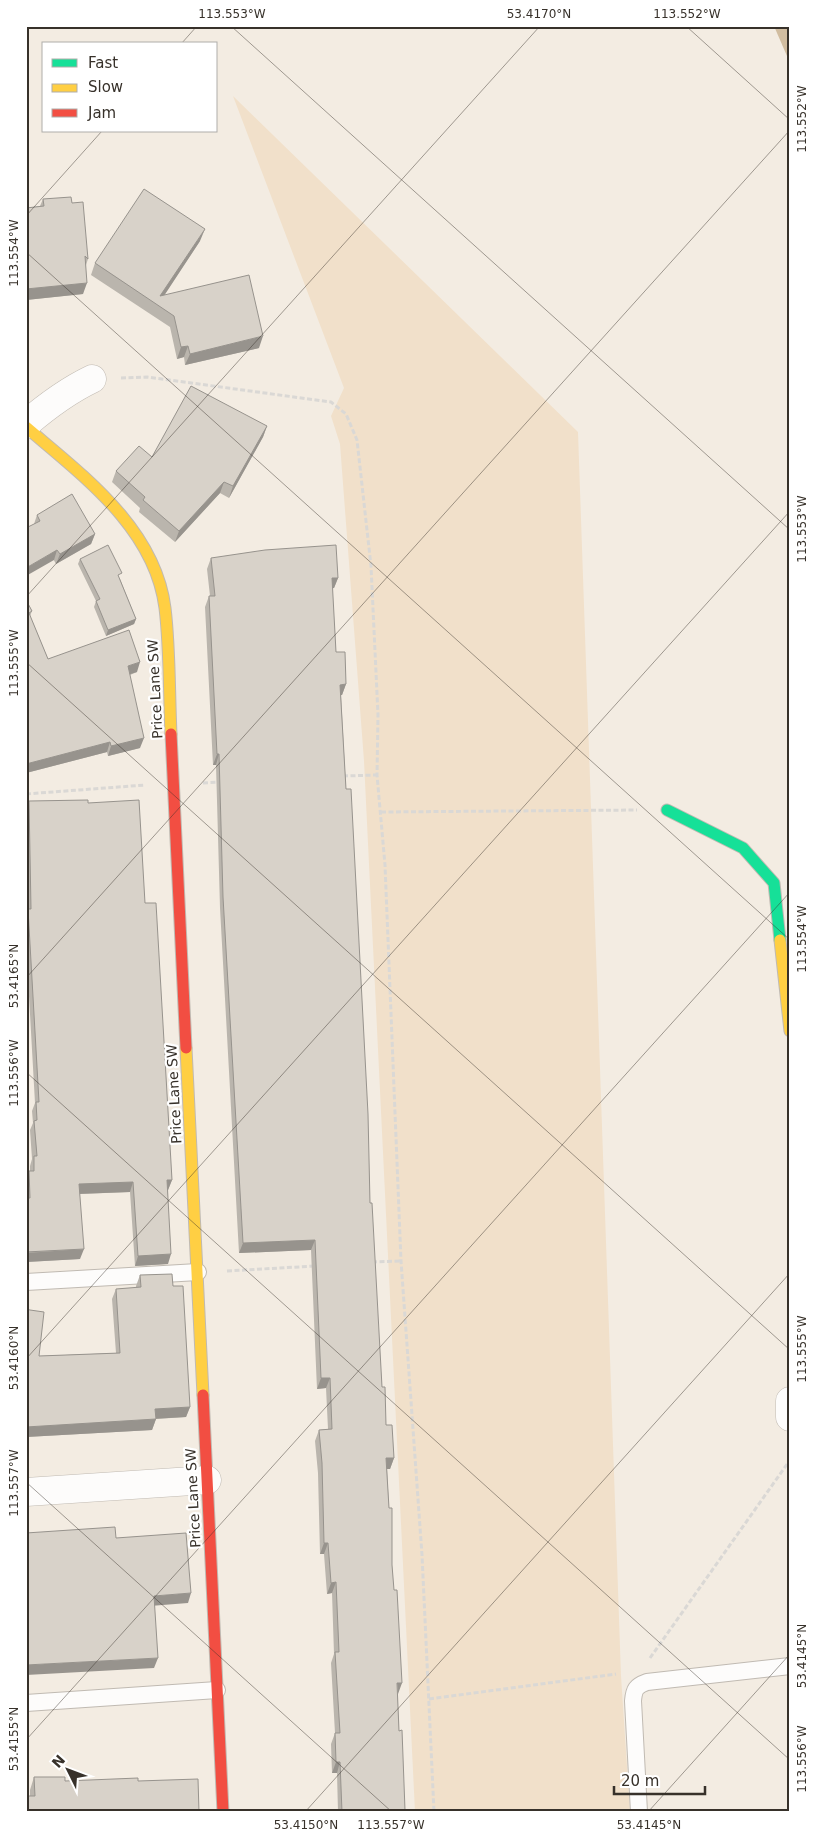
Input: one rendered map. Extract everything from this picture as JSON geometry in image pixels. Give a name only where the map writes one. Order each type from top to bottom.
[{"type":"street","points":[[26,426],[48,405],[71,389],[92,380]]},
{"type":"street","name":"Price Lane SW","points":[[26,426],[113,504],[148,555],[162,583],[176,784],[223,1812]]},
{"type":"street","points":[[667,810],[743,848],[774,883],[790,1031]]},
{"type":"street","points":[[790,1400],[790,1417]]},
{"type":"street","points":[[26,1492],[207,1480]]},
{"type":"lane","points":[[26,1282],[198,1272]]},
{"type":"lane","points":[[639,1812],[633,1701],[634,1691],[638,1686],[647,1682],[790,1666]]},
{"type":"lane","points":[[26,1703],[218,1690]]},
{"type":"path","points":[[92,380],[147,377],[326,401],[341,408],[351,423],[357,440],[371,566],[378,715],[377,775],[385,865],[401,1261],[422,1546],[434,1812]]},
{"type":"path","points":[[338,776],[377,775]]},
{"type":"path","points":[[200,783],[220,782]]},
{"type":"path","points":[[26,794],[147,785]]},
{"type":"path","points":[[380,812],[667,810]]},
{"type":"path","points":[[362,1263],[401,1261]]},
{"type":"path","points":[[198,1272],[323,1265]]},
{"type":"path","points":[[647,1663],[790,1460]]},
{"type":"path","points":[[429,1699],[622,1673]]},
{"type":"shaded area","points":[[774,26],[790,26],[790,63]]},
{"type":"shaded area","points":[[233,96],[578,432],[621,1676],[630,1812],[415,1812],[364,761],[340,444],[331,416],[344,388]]},
{"type":"building","points":[[144,189],[205,229],[160,296],[249,275],[263,336],[190,354],[188,346],[181,347],[174,316],[95,263]]},
{"type":"building","points":[[71,197],[72,203],[83,202],[88,259],[85,256],[87,283],[26,289],[26,208],[44,206],[43,199]]},
{"type":"building","points":[[191,386],[267,426],[233,486],[224,482],[179,531],[143,500],[145,497],[116,471],[139,446],[152,457]]},
{"type":"building","points":[[72,494],[95,534],[60,554],[57,550],[26,568],[26,528],[40,521],[37,515]]},
{"type":"building","points":[[108,545],[122,573],[118,575],[136,619],[108,630],[96,601],[100,599],[80,559]]},
{"type":"building","points":[[336,545],[338,578],[332,578],[336,652],[345,652],[346,684],[340,685],[346,789],[351,789],[368,1114],[370,1203],[372,1203],[382,1387],[385,1387],[386,1425],[392,1425],[394,1458],[386,1458],[389,1508],[392,1508],[392,1565],[394,1590],[397,1590],[402,1683],[397,1683],[399,1731],[402,1730],[405,1810],[408,1810],[408,1812],[342,1812],[340,1762],[336,1762],[335,1733],[340,1733],[335,1652],[339,1652],[336,1582],[331,1583],[328,1543],[324,1543],[322,1463],[319,1430],[332,1429],[330,1378],[321,1378],[315,1240],[243,1243],[223,897],[219,754],[217,754],[209,596],[215,596],[211,558],[265,550]]},
{"type":"building","points":[[26,600],[32,611],[29,613],[48,659],[129,630],[140,662],[128,666],[144,738],[111,746],[110,742],[26,764]]},
{"type":"building","points":[[88,800],[88,803],[139,800],[145,903],[156,903],[172,1180],[167,1180],[171,1254],[138,1256],[133,1182],[79,1184],[84,1249],[26,1252],[26,1198],[30,1198],[29,1171],[34,1171],[34,1156],[37,1156],[34,1121],[37,1120],[36,1102],[39,1102],[28,909],[31,909],[29,801]]},
{"type":"building","points":[[172,1274],[173,1286],[183,1286],[190,1407],[155,1409],[156,1419],[26,1427],[26,1309],[44,1312],[39,1356],[120,1353],[116,1289],[141,1287],[140,1275]]},
{"type":"building","points":[[115,1527],[116,1538],[186,1533],[191,1593],[154,1596],[158,1658],[26,1665],[26,1533]]},
{"type":"building","points":[[34,1777],[65,1777],[65,1781],[138,1778],[138,1781],[198,1779],[199,1812],[26,1812],[26,1796],[35,1796]]},
{"type":"traffic: fast","points":[[667,810],[743,848],[774,883],[780,940]]},
{"type":"traffic: slow","points":[[26,427],[92,484],[131,528],[147,553],[158,579],[167,623],[171,734]]},
{"type":"traffic: slow","points":[[780,940],[790,1031]]},
{"type":"traffic: slow","points":[[186,1048],[203,1395]]},
{"type":"traffic: jam","points":[[171,734],[186,1048]]},
{"type":"traffic: jam","points":[[203,1395],[223,1812]]}]
